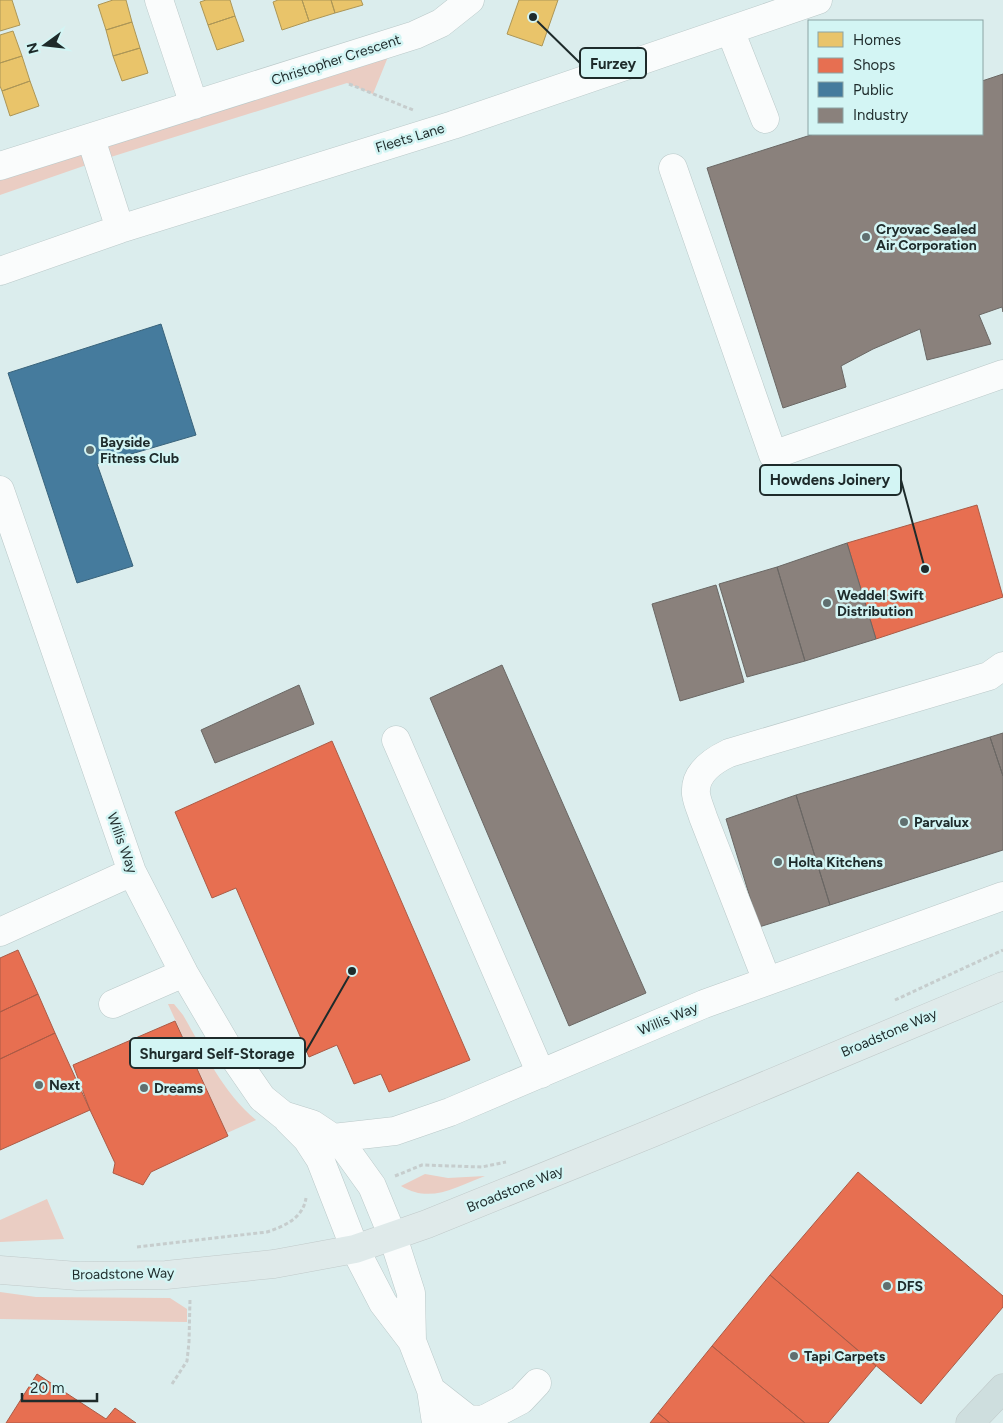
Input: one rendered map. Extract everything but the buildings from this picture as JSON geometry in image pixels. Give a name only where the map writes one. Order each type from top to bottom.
[{"type":"highway","points":[[970,1423],[1003,1388]]},
{"type":"main road","name":"Broadstone Way","points":[[0,1270],[78,1276],[166,1274],[274,1264],[355,1250],[393,1237],[652,1133],[1003,986]]},
{"type":"street","points":[[159,0],[194,105]]},
{"type":"street","name":"Christopher Crescent","points":[[0,166],[415,35],[441,23],[470,0]]},
{"type":"street","name":"Fleets Lane","points":[[0,271],[120,229],[453,125],[818,0]]},
{"type":"street","points":[[730,30],[765,119]]},
{"type":"street","points":[[91,138],[120,229]]},
{"type":"street","points":[[673,168],[773,455],[1003,374]]},
{"type":"street","name":"Willis Way","points":[[0,490],[132,872],[184,973],[262,1098],[283,1115],[312,1124],[333,1138],[344,1147],[372,1186],[393,1237],[411,1293],[412,1341]]},
{"type":"street","points":[[767,981],[703,817],[696,794],[697,784],[703,770],[712,760],[729,753],[989,676],[1003,666]]},
{"type":"street","points":[[396,740],[541,1074]]},
{"type":"street","points":[[0,932],[132,872]]},
{"type":"street","name":"Willis Way","points":[[333,1138],[395,1131],[450,1112],[704,1004],[1003,896]]},
{"type":"street","points":[[113,1004],[184,973]]},
{"type":"street","points":[[283,1115],[307,1139],[320,1160],[355,1250],[383,1302],[412,1341],[431,1390],[436,1423]]},
{"type":"street","points":[[431,1390],[468,1420],[483,1420],[521,1400],[537,1382]]},
{"type":"path","points":[[347,83],[453,125]]},
{"type":"path","points":[[888,1004],[1003,950]]},
{"type":"path","points":[[396,1176],[422,1165],[482,1167],[510,1161]]},
{"type":"path","points":[[130,1248],[267,1232],[287,1225],[304,1208],[307,1191]]},
{"type":"path","points":[[172,1384],[187,1361],[191,1272]]},
{"type":"shaded area","points":[[394,42],[373,94],[347,83],[98,161],[0,195],[0,166]]},
{"type":"shaded area","points":[[168,1004],[174,1004],[183,1015],[224,1084],[244,1109],[256,1120],[227,1133]]},
{"type":"shaded area","points":[[425,1174],[448,1178],[485,1176],[453,1189],[433,1194],[423,1194],[401,1186]]},
{"type":"shaded area","points":[[47,1199],[64,1239],[0,1242],[0,1220]]},
{"type":"shaded area","points":[[0,1292],[36,1297],[170,1298],[187,1309],[187,1322],[0,1319]]},
{"type":"place","name":"Furzey","points":[[533,17]]},
{"type":"place","name":"Cryovac Sealed Air Corporation","points":[[866,237]]},
{"type":"place","name":"Bayside Fitness Club","points":[[90,450]]},
{"type":"place","name":"Howdens Joinery","points":[[925,569]]},
{"type":"place","name":"Weddel Swift Distribution","points":[[827,603]]},
{"type":"place","name":"Parvalux","points":[[904,822]]},
{"type":"place","name":"Holta Kitchens","points":[[778,862]]},
{"type":"place","name":"Shurgard Self-Storage","points":[[352,971]]},
{"type":"place","name":"Next","points":[[39,1085]]},
{"type":"place","name":"Dreams","points":[[144,1088]]},
{"type":"place","name":"DFS","points":[[887,1286]]},
{"type":"place","name":"Tapi Carpets","points":[[794,1356]]}]
